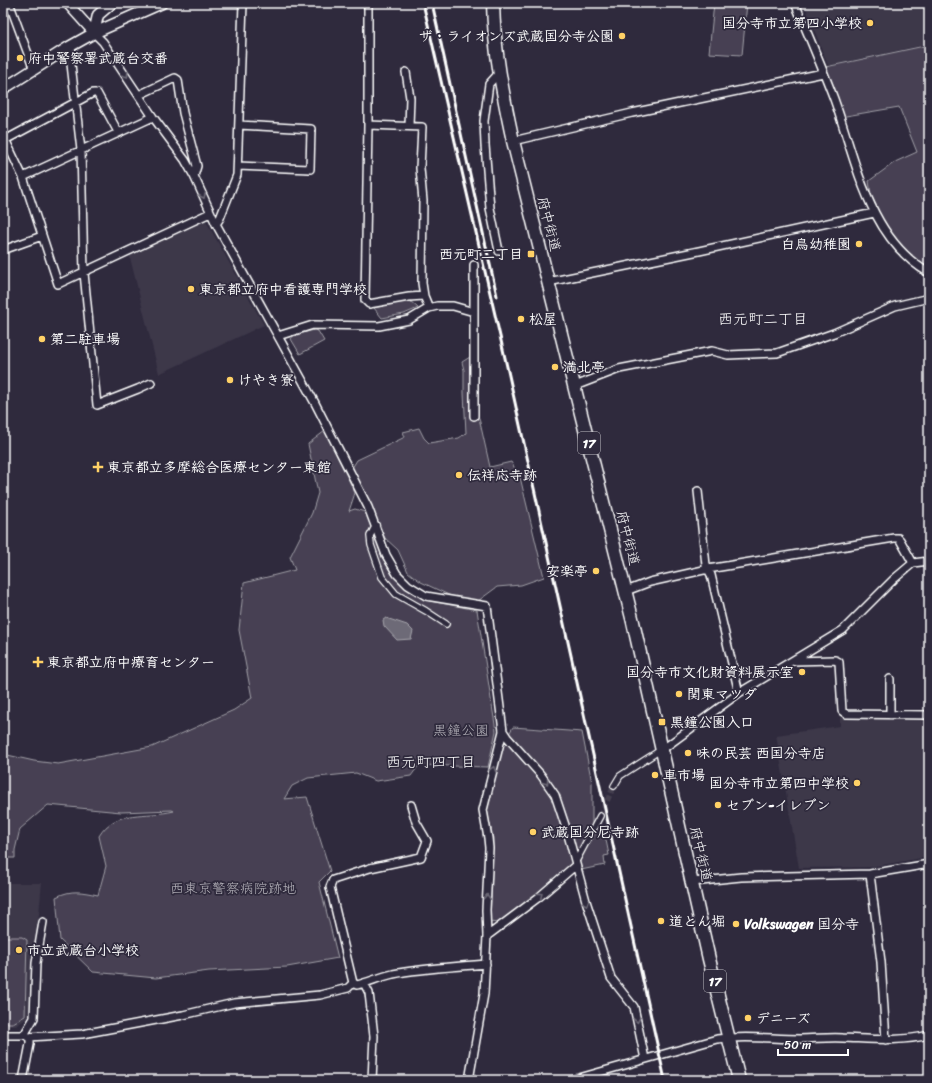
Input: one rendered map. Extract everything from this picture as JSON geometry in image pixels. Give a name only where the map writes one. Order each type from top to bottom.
[{"type":"main road","points":[[94,33],[98,15],[112,3]]},
{"type":"main road","points":[[3,89],[94,33],[162,3]]},
{"type":"main road","name":"府中街道","points":[[493,3],[493,22],[500,73],[513,141],[626,591],[718,997],[730,1037],[739,1080]]},
{"type":"street","points":[[67,3],[103,42],[153,117],[185,160],[194,176],[210,213],[315,403],[368,507],[389,560],[397,574],[408,585],[426,596],[487,606],[503,731],[483,810],[489,848],[486,910],[486,964],[484,994],[469,1080]]},
{"type":"street","points":[[216,224],[220,218],[237,175],[242,3]]},
{"type":"street","points":[[368,3],[368,125],[365,300],[369,304],[424,296]]},
{"type":"street","points":[[795,3],[823,73],[874,213],[892,240],[908,258],[929,273]]},
{"type":"street","points":[[9,4],[34,70]]},
{"type":"street","points":[[69,47],[81,150],[84,272],[97,405],[151,383]]},
{"type":"street","points":[[406,72],[410,98],[409,126]]},
{"type":"street","points":[[499,251],[490,208],[484,121],[489,84],[500,73]]},
{"type":"street","points":[[513,141],[632,112],[823,73]]},
{"type":"street","points":[[139,95],[175,78],[178,80],[183,114],[197,166],[194,176]]},
{"type":"street","points":[[118,132],[97,94],[93,93],[76,103],[4,138],[23,177],[58,284],[210,213]]},
{"type":"street","points":[[23,177],[153,117]]},
{"type":"street","points":[[238,166],[310,169],[311,128],[239,125]]},
{"type":"street","points":[[368,125],[422,127],[420,168],[423,201],[422,284],[424,296],[429,308]]},
{"type":"street","points":[[548,282],[874,213]]},
{"type":"street","points":[[3,250],[42,236]]},
{"type":"street","points":[[474,265],[474,416]]},
{"type":"street","points":[[575,386],[619,369],[712,351],[728,355],[777,353],[834,333],[895,306],[929,298]]},
{"type":"street","points":[[278,336],[313,325],[379,326],[410,320],[429,308],[438,306],[453,306],[474,312]]},
{"type":"street","points":[[698,491],[706,565],[711,575],[739,693]]},
{"type":"street","points":[[376,525],[370,536],[371,545],[382,577],[396,594],[446,624]]},
{"type":"street","points":[[626,591],[650,582],[708,569],[894,538],[898,538],[900,540],[913,563]]},
{"type":"street","points":[[614,786],[620,776],[663,749],[739,693],[843,630],[894,579],[913,563],[929,560]]},
{"type":"street","points":[[792,661],[835,660],[838,662],[842,711],[846,714],[929,715]]},
{"type":"street","points":[[890,679],[890,714]]},
{"type":"street","points":[[503,731],[507,738],[541,775],[555,795],[567,831],[586,901],[611,978],[634,1007],[645,1059]]},
{"type":"street","points":[[353,984],[330,887],[333,880],[370,868],[421,856],[427,841],[416,822],[411,805]]},
{"type":"street","points":[[487,936],[539,897],[576,864],[600,816]]},
{"type":"street","points":[[692,882],[742,877],[870,874],[929,864]]},
{"type":"street","points":[[870,874],[881,962],[886,1040]]},
{"type":"street","points":[[26,1036],[34,1018],[36,963],[43,922]]},
{"type":"street","points":[[3,1034],[26,1036],[82,1034],[234,1003],[320,995],[348,988],[353,984],[357,985],[394,974],[486,964]]},
{"type":"street","points":[[364,983],[369,993],[374,1036],[372,1080]]},
{"type":"street","points":[[572,1080],[717,1039],[730,1037],[799,1039],[842,1037],[886,1040],[917,1038],[929,1035]]},
{"type":"street","points":[[23,1080],[30,1044],[26,1036]]},
{"type":"shaded area","name":"国分寺市立第四小学校","points":[[804,3],[929,3],[929,44],[828,66]]},
{"type":"shaded area","name":"東京都立府中看護専門学校","points":[[205,219],[264,325],[159,374],[129,254]]},
{"type":"shaded area","points":[[386,618],[407,625],[413,631],[411,639],[397,640],[384,626],[383,620]]},
{"type":"shaded area","name":"国分寺市立第四中学校","points":[[929,717],[928,857],[871,867],[799,868],[776,735],[840,726],[840,718]]},
{"type":"shaded area","name":"市立武蔵台小学校","points":[[3,883],[42,883],[29,1017],[16,1026],[3,1026]]},
{"type":"green space","points":[[714,3],[747,3],[742,55],[709,53]]},
{"type":"green space","points":[[929,45],[929,273],[908,258],[874,213],[869,181],[895,162],[917,152],[899,107],[840,117],[821,68]]},
{"type":"green space","points":[[409,300],[418,308],[404,314],[382,318],[374,308]]},
{"type":"green space","points":[[314,330],[318,331],[324,341],[300,354],[291,339],[293,336]]},
{"type":"green space","points":[[470,357],[472,362],[472,408],[479,418],[490,467],[511,462],[520,477],[544,577],[521,585],[497,587],[478,601],[451,596],[421,582],[408,572],[398,550],[385,538],[352,468],[357,460],[405,437],[403,432],[419,428],[424,438],[429,443],[459,438],[466,433],[464,370],[462,362]]},
{"type":"green space","points":[[325,431],[355,493],[349,511],[355,509],[368,513],[382,557],[392,575],[407,589],[425,600],[477,610],[496,731],[488,767],[419,765],[411,776],[376,781],[356,773],[308,778],[292,786],[284,799],[307,797],[330,871],[319,882],[338,958],[287,967],[209,971],[156,978],[93,972],[60,940],[56,897],[72,892],[98,895],[106,866],[99,836],[106,827],[114,821],[132,816],[174,811],[121,812],[48,805],[20,829],[15,850],[15,858],[3,858],[3,754],[34,761],[58,764],[152,747],[234,710],[252,698],[239,630],[244,583],[295,570],[290,557],[312,513],[318,493],[308,444]]},
{"type":"green space","points":[[513,727],[582,732],[592,783],[592,824],[604,830],[609,855],[604,856],[605,865],[581,870],[578,860],[536,896],[498,923],[490,922],[493,838],[487,811],[504,742]]},
{"type":"green space","points":[[3,937],[22,937],[27,940],[25,1016],[13,1023],[3,1023]]},
{"type":"tunnel","points":[[600,816],[614,786]]},
{"type":"railway","points":[[423,3],[508,371],[665,1080]]},
{"type":"railway","points":[[432,3],[497,296]]},
{"type":"place","name":"国分寺市立第四小学校","points":[[870,23]]},
{"type":"place","name":"ザ・ライオンズ武蔵国分寺公園","points":[[622,36]]},
{"type":"place","name":"府中警察署武蔵台交番","points":[[20,58]]},
{"type":"place","name":"白鳥幼稚園","points":[[859,244]]},
{"type":"place","name":"西元町二丁目","points":[[531,254]]},
{"type":"place","name":"東京都立府中看護専門学校","points":[[191,289]]},
{"type":"place","name":"松屋","points":[[521,319]]},
{"type":"place","name":"第二駐車場","points":[[42,339]]},
{"type":"place","name":"満北亭","points":[[555,367]]},
{"type":"place","name":"けやき寮","points":[[230,380]]},
{"type":"place","name":"東京都立多摩総合医療センター東館","points":[[98,467]]},
{"type":"place","name":"伝祥応寺跡","points":[[459,475]]},
{"type":"place","name":"安楽亭","points":[[596,571]]},
{"type":"place","name":"東京都立府中療育センター","points":[[38,662]]},
{"type":"place","name":"国分寺市文化財資料展示室","points":[[802,672]]},
{"type":"place","name":"関東マツダ","points":[[679,694]]},
{"type":"place","name":"黒鐘公園入口","points":[[662,722]]},
{"type":"place","name":"味の民芸 西国分寺店","points":[[688,753]]},
{"type":"place","name":"車市場","points":[[655,775]]},
{"type":"place","name":"国分寺市立第四中学校","points":[[857,783]]},
{"type":"place","name":"セブン-イレブン","points":[[718,805]]},
{"type":"place","name":"武蔵国分尼寺跡","points":[[533,832]]},
{"type":"place","name":"道とん堀","points":[[661,921]]},
{"type":"place","name":"Volkswagen 国分寺","points":[[736,924]]},
{"type":"place","name":"市立武蔵台小学校","points":[[19,950]]},
{"type":"place","name":"デニーズ","points":[[748,1018]]},
{"type":"district","name":"西元町二丁目","points":[[763,319]]},
{"type":"district","name":"西元町四丁目","points":[[431,762]]},
{"type":"park label","name":"黒鐘公園","points":[[461,730]]},
{"type":"park label","name":"西東京警察病院跡地","points":[[233,888]]}]
